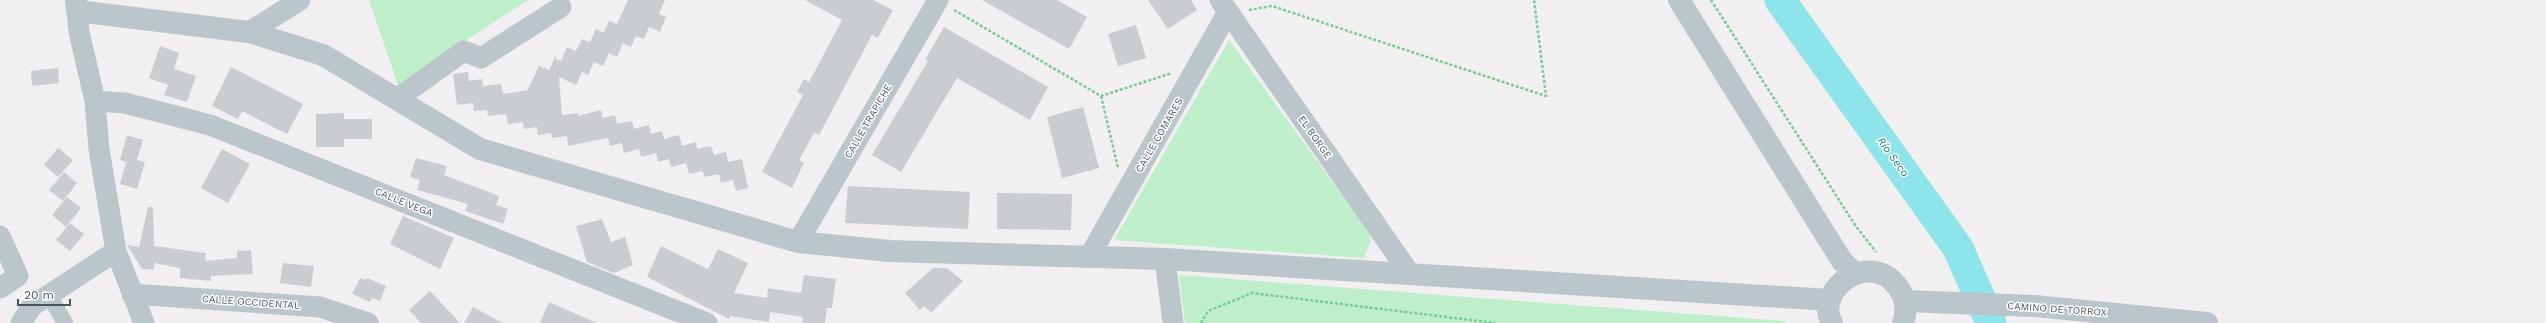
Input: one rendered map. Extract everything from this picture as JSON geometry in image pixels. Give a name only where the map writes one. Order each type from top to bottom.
[{"type":"street","points":[[249,32],[300,0]]},
{"type":"street","name":"CALLE TRAPICHE","points":[[798,242],[938,0]]},
{"type":"street","points":[[1679,0],[1842,261],[1855,273]]},
{"type":"street","points":[[144,323],[116,251],[99,149],[95,101],[79,32],[76,5],[249,32],[323,55],[398,98],[480,149],[798,242],[890,252],[1165,259],[1830,300]]},
{"type":"street","points":[[398,98],[464,51],[481,58],[561,6]]},
{"type":"street","name":"CALLE COMARES","points":[[1089,257],[1199,64],[1224,6]]},
{"type":"street","name":"EL BORGE","points":[[1224,6],[1410,274]]},
{"type":"street","name":"CALLE VEGA","points":[[95,101],[125,103],[210,125],[707,323]]},
{"type":"street","points":[[0,236],[32,306]]},
{"type":"street","points":[[21,323],[32,306],[116,251]]},
{"type":"street","points":[[1165,259],[1173,323]]},
{"type":"street","points":[[1832,323],[1830,300],[1837,286],[1855,273],[1868,270],[1886,275],[1898,286],[1905,301],[1902,323]]},
{"type":"street","points":[[0,288],[18,276]]},
{"type":"street","points":[[49,294],[65,323]]},
{"type":"street","name":"CALLE OCCIDENTAL","points":[[132,294],[320,307],[368,323]]},
{"type":"street","name":"CAMINO DE TORROX","points":[[1905,301],[2035,306],[2207,323]]},
{"type":"path","points":[[938,0],[1101,96],[1124,194]]},
{"type":"path","points":[[1224,6],[1272,6],[1546,96],[1534,0]]},
{"type":"path","points":[[1711,0],[1855,225],[1880,258],[1886,275]]},
{"type":"path","points":[[1101,96],[1199,64]]},
{"type":"path","points":[[1201,323],[1208,311],[1252,292],[1495,323]]},
{"type":"green space","points":[[369,0],[528,0],[398,85]]},
{"type":"green space","points":[[1229,40],[1369,232],[1371,241],[1364,258],[1114,240]]},
{"type":"green space","points":[[1179,275],[1783,321],[1787,323],[1185,323]]},
{"type":"building","points":[[628,0],[665,0],[659,14],[666,17],[660,32],[649,27],[644,39],[636,36],[631,47],[623,43],[617,57],[609,53],[603,66],[594,62],[588,75],[582,72],[576,85],[559,77],[562,115],[578,113],[578,116],[601,110],[603,118],[615,115],[617,124],[632,121],[634,129],[649,125],[651,134],[662,131],[664,139],[679,135],[682,146],[696,142],[697,149],[711,146],[714,155],[726,152],[728,162],[742,159],[748,188],[736,191],[733,180],[721,183],[719,174],[704,177],[703,171],[689,174],[686,163],[671,167],[669,159],[658,162],[656,153],[641,157],[639,149],[624,153],[622,143],[610,146],[608,138],[568,146],[567,136],[552,138],[551,133],[538,135],[537,127],[524,129],[523,122],[508,124],[506,114],[488,116],[487,110],[474,111],[473,103],[457,105],[453,74],[468,72],[469,81],[482,79],[483,86],[501,84],[503,94],[528,90],[539,66],[549,70],[556,55],[556,59],[561,61],[567,47],[576,51],[582,39],[590,42],[596,29],[604,33],[609,21],[617,24]]},
{"type":"building","points":[[805,0],[873,0],[893,10],[878,38],[872,35],[819,135],[814,133],[799,160],[804,163],[792,188],[762,172],[803,95],[797,92],[804,79],[809,82],[842,20]]},
{"type":"building","points":[[982,0],[1057,0],[1087,17],[1069,49]]},
{"type":"building","points":[[1148,0],[1191,0],[1197,10],[1168,29]]},
{"type":"building","points":[[1136,25],[1146,58],[1118,66],[1108,34]]},
{"type":"building","points":[[944,27],[1048,87],[1030,120],[957,78],[901,172],[872,155],[928,61],[925,60]]},
{"type":"building","points":[[160,46],[179,53],[174,69],[196,76],[187,102],[164,95],[168,85],[149,78]]},
{"type":"building","points":[[231,67],[303,104],[287,134],[242,111],[238,119],[212,106]]},
{"type":"building","points":[[58,68],[59,83],[32,86],[31,71]]},
{"type":"building","points":[[1083,107],[1099,168],[1062,178],[1047,117]]},
{"type":"building","points":[[344,113],[344,119],[372,119],[372,139],[344,139],[344,147],[316,147],[316,114]]},
{"type":"building","points":[[127,135],[143,140],[137,160],[145,162],[137,189],[120,184],[126,162],[120,160]]},
{"type":"building","points":[[58,148],[73,160],[58,177],[44,165]]},
{"type":"building","points":[[222,149],[250,164],[228,203],[201,188]]},
{"type":"building","points":[[416,158],[447,166],[444,175],[499,196],[496,205],[508,209],[503,224],[465,211],[468,204],[417,190],[420,180],[410,177]]},
{"type":"building","points":[[64,172],[77,183],[63,201],[49,190]]},
{"type":"building","points":[[848,186],[970,192],[968,229],[845,223]]},
{"type":"building","points":[[997,193],[1072,194],[1071,230],[997,229]]},
{"type":"building","points":[[67,197],[81,208],[66,227],[52,215]]},
{"type":"building","points":[[148,207],[153,207],[154,246],[206,253],[205,261],[237,258],[237,251],[251,250],[253,274],[211,276],[211,281],[180,278],[180,268],[154,263],[154,270],[142,269],[127,245],[139,247]]},
{"type":"building","points":[[403,216],[454,238],[440,269],[390,244]]},
{"type":"building","points":[[602,219],[611,242],[625,237],[633,265],[614,273],[587,262],[576,226]]},
{"type":"building","points":[[70,223],[84,234],[70,251],[56,240]]},
{"type":"building","points":[[661,246],[708,269],[718,249],[748,263],[734,293],[767,298],[768,288],[801,293],[804,275],[836,279],[832,308],[827,308],[825,323],[802,323],[803,317],[770,312],[769,322],[730,316],[729,319],[647,277]]},
{"type":"building","points":[[283,263],[314,266],[311,287],[280,283]]},
{"type":"building","points":[[933,268],[947,268],[963,281],[931,313],[924,306],[920,310],[905,293]]},
{"type":"building","points":[[360,278],[366,280],[367,278],[386,286],[380,301],[372,298],[370,302],[352,294]]},
{"type":"building","points":[[430,291],[460,323],[421,323],[409,310]]},
{"type":"building","points":[[549,302],[597,323],[540,323]]},
{"type":"building","points":[[473,307],[503,323],[464,323]]},
{"type":"waterway","name":"Río Seco","points":[[1780,0],[1958,248],[1991,323]]}]
